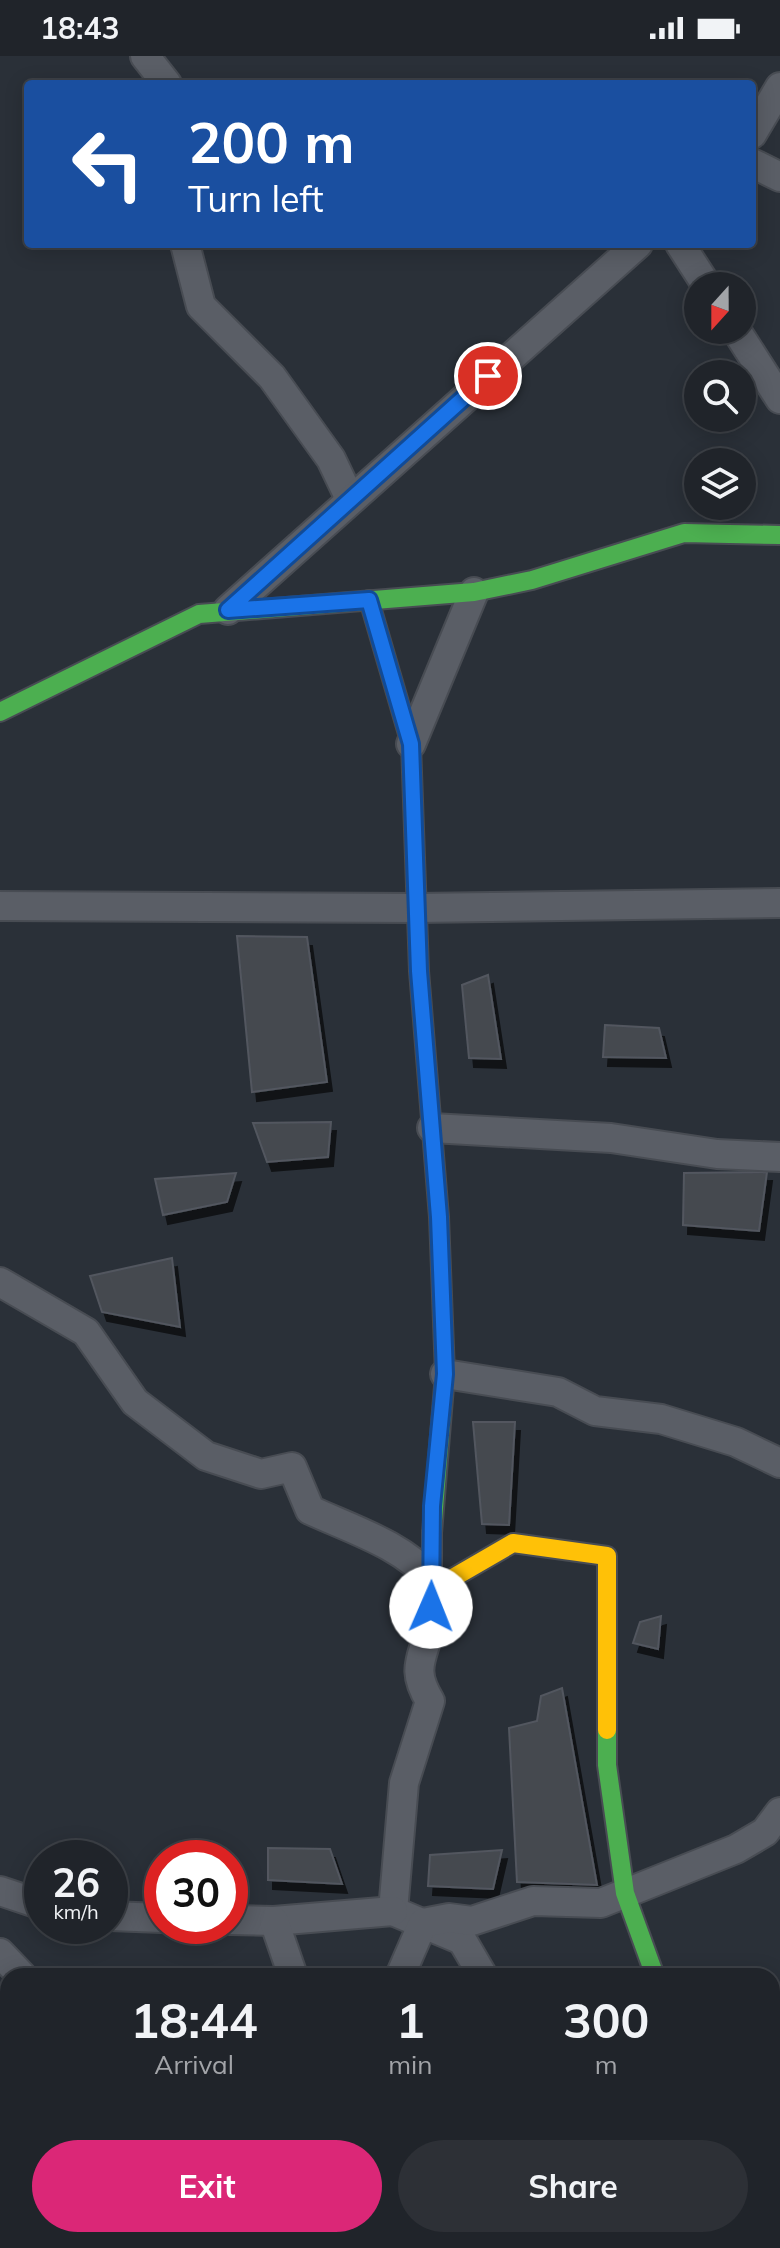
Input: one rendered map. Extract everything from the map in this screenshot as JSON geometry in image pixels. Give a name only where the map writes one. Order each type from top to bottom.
[{"type":"street","points":[[145,56],[164,80]]},
{"type":"street","points":[[756,127],[780,87]]},
{"type":"street","points":[[756,165],[780,177]]},
{"type":"street","points":[[186,248],[201,306],[272,377],[331,459],[350,499]]},
{"type":"street","points":[[228,610],[633,248]]},
{"type":"street","points":[[683,248],[698,272]]},
{"type":"street","points":[[745,344],[780,399]]},
{"type":"street","points":[[0,712],[185,620],[228,610],[474,592],[532,580],[684,533],[780,535]]},
{"type":"street","points":[[411,744],[474,592]]},
{"type":"street","points":[[369,600],[411,744],[417,908],[445,1374],[432,1506],[430,1625],[417,1667],[420,1684],[430,1701],[404,1783],[393,1911]]},
{"type":"street","points":[[0,906],[417,908],[780,903]]},
{"type":"street","points":[[432,1128],[611,1138],[717,1154],[780,1157]]},
{"type":"street","points":[[0,1282],[86,1332],[135,1402],[206,1456],[261,1474],[292,1467],[310,1510],[383,1544],[420,1566],[432,1580],[432,1590]]},
{"type":"street","points":[[445,1374],[558,1392],[595,1411],[661,1419],[736,1442],[780,1463]]},
{"type":"street","points":[[432,1590],[513,1543],[607,1556],[607,1765],[625,1893],[652,1968]]},
{"type":"street","points":[[423,1923],[449,1918],[472,1921],[533,1901],[601,1903],[736,1849],[765,1832],[780,1812]]},
{"type":"street","points":[[0,1891],[24,1899]]},
{"type":"street","points":[[248,1920],[393,1911],[462,1940],[478,1968]]},
{"type":"street","points":[[274,1921],[290,1968]]},
{"type":"street","points":[[403,1968],[423,1923]]},
{"type":"street","points":[[0,1953],[14,1968]]},
{"type":"building","points":[[237,936],[307,937],[327,1082],[252,1092]]},
{"type":"building","points":[[488,975],[501,1059],[469,1058],[462,985]]},
{"type":"building","points":[[605,1025],[659,1028],[666,1058],[603,1057]]},
{"type":"building","points":[[331,1122],[328,1157],[267,1162],[253,1123]]},
{"type":"building","points":[[767,1172],[759,1231],[683,1225],[684,1173]]},
{"type":"building","points":[[236,1173],[227,1202],[163,1215],[155,1179]]},
{"type":"building","points":[[172,1258],[180,1327],[102,1312],[90,1276]]},
{"type":"building","points":[[473,1422],[515,1422],[509,1525],[482,1524]]},
{"type":"building","points":[[661,1616],[658,1649],[633,1643],[640,1622]]},
{"type":"building","points":[[562,1688],[597,1885],[517,1882],[509,1728],[537,1721],[541,1696]]},
{"type":"building","points":[[268,1848],[330,1849],[342,1884],[268,1880]]},
{"type":"building","points":[[502,1850],[493,1889],[428,1886],[430,1855]]},
{"type":"traffic: fast","points":[[0,712],[199,614],[474,592],[532,580],[684,533],[780,535]]},
{"type":"traffic: fast","points":[[369,600],[411,744],[419,971],[439,1217],[445,1374],[432,1533]]},
{"type":"traffic: fast","points":[[607,1730],[607,1765],[625,1893],[652,1968]]},
{"type":"traffic: slow","points":[[432,1533],[432,1590],[513,1543],[607,1556],[607,1730]]},
{"type":"route","points":[[431,1607],[432,1506],[445,1374],[439,1217],[419,971],[411,744],[369,600],[228,610],[488,376]]}]
